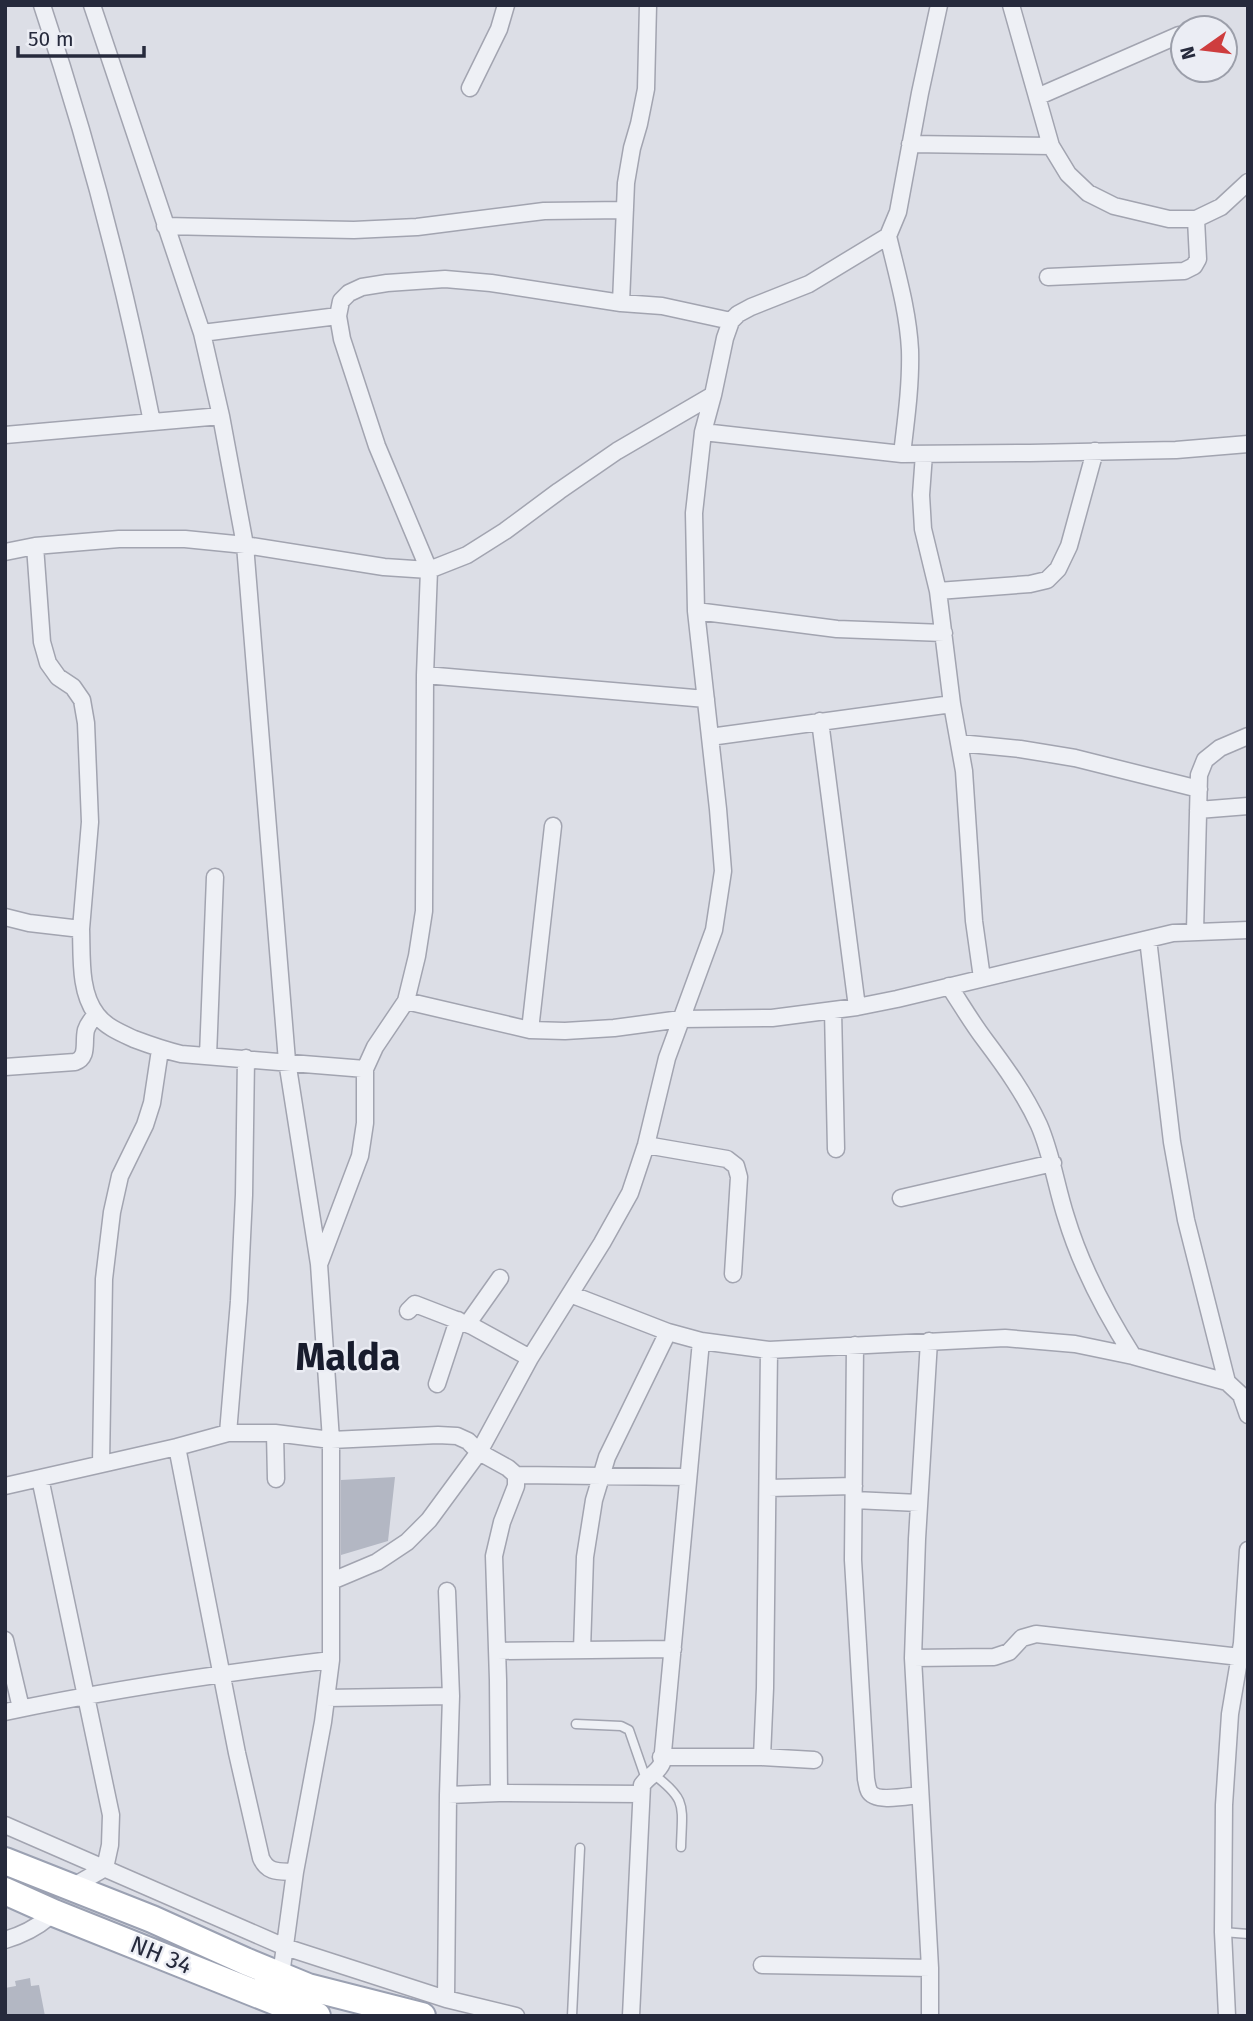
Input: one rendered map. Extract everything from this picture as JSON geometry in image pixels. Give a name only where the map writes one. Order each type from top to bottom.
[{"type":"main road","points":[[5,1861],[152,1919],[309,1987],[422,2016]]},
{"type":"main road","name":"NH 34","points":[[5,1891],[271,2000],[317,2016]]},
{"type":"street","points":[[42,5],[98,185],[152,422]]},
{"type":"street","points":[[92,5],[202,333],[221,416],[245,545],[287,1061],[319,1264],[331,1440],[331,1660],[295,1872],[281,1975]]},
{"type":"street","points":[[470,88],[499,29],[506,5]]},
{"type":"street","points":[[621,303],[626,183],[646,89],[648,5]]},
{"type":"street","points":[[332,1581],[377,1562],[407,1542],[429,1520],[479,1452],[530,1358],[630,1193],[646,1145],[667,1058],[714,930],[723,872],[696,611],[694,513],[703,432],[731,321],[751,307],[809,284],[888,236],[898,212],[939,5]]},
{"type":"street","points":[[1010,5],[1051,146],[1069,174],[1088,193],[1114,206],[1169,219],[1196,219],[1221,207],[1248,182]]},
{"type":"street","points":[[1037,97],[1169,39]]},
{"type":"street","points":[[910,145],[1051,146]]},
{"type":"street","points":[[165,226],[354,230],[417,227],[544,211],[625,210]]},
{"type":"street","points":[[1048,277],[1184,271],[1194,266],[1198,259],[1196,219]]},
{"type":"street","points":[[888,236],[905,306],[910,350],[902,454]]},
{"type":"street","points":[[319,1264],[360,1156],[365,1124],[365,1069],[375,1047],[406,1001],[424,911],[425,675],[429,570],[377,446],[342,339],[338,316],[341,301],[349,293],[362,287],[433,280],[491,283],[621,303],[662,306],[731,321]]},
{"type":"street","points":[[202,333],[338,316]]},
{"type":"street","points":[[5,552],[35,546],[119,539],[172,539],[245,545],[429,570],[467,555],[617,451],[713,395]]},
{"type":"street","points":[[5,435],[221,416]]},
{"type":"street","points":[[703,432],[902,454],[1176,450],[1248,444]]},
{"type":"street","points":[[937,591],[1030,584],[1047,580],[1058,569],[1069,546],[1095,452]]},
{"type":"street","points":[[924,454],[921,495],[923,529],[944,633],[965,782],[974,921],[982,978]]},
{"type":"street","points":[[35,546],[42,642],[48,663],[58,677],[73,687],[82,700],[86,723],[90,822],[81,929],[87,994],[96,1015],[115,1030],[160,1050],[365,1069]]},
{"type":"street","points":[[696,611],[837,629],[944,633]]},
{"type":"street","points":[[425,675],[706,699]]},
{"type":"street","points":[[710,737],[952,704]]},
{"type":"street","points":[[820,720],[857,1007]]},
{"type":"street","points":[[1195,931],[1199,775],[1205,760],[1220,748],[1248,736]]},
{"type":"street","points":[[958,743],[1075,758],[1199,789]]},
{"type":"street","points":[[1198,810],[1248,806]]},
{"type":"street","points":[[530,1030],[553,826]]},
{"type":"street","points":[[208,1056],[215,877]]},
{"type":"street","points":[[5,917],[29,923],[81,929]]},
{"type":"street","points":[[406,1001],[530,1030],[614,1028],[681,1019],[772,1018],[857,1007],[1173,933],[1248,930]]},
{"type":"street","points":[[1148,939],[1172,1142],[1186,1220],[1227,1382]]},
{"type":"street","points":[[949,986],[1025,1095],[1041,1128],[1053,1163],[1065,1215],[1081,1261],[1105,1313],[1133,1356]]},
{"type":"street","points":[[833,1010],[836,1149]]},
{"type":"street","points":[[5,1067],[81,1060],[87,1029],[96,1015]]},
{"type":"street","points":[[101,1464],[104,1279],[112,1212],[120,1176],[145,1125],[152,1103],[160,1050]]},
{"type":"street","points":[[228,1433],[240,1288],[246,1058]]},
{"type":"street","points":[[646,1145],[727,1159],[736,1166],[739,1177],[733,1274]]},
{"type":"street","points":[[901,1198],[1053,1163]]},
{"type":"street","points":[[437,1384],[465,1323],[471,1319],[500,1278]]},
{"type":"street","points":[[570,1294],[668,1332],[701,1341],[769,1349],[1005,1338],[1075,1344],[1133,1356],[1227,1382],[1241,1395],[1248,1415]]},
{"type":"street","points":[[408,1311],[415,1304],[465,1323],[530,1358]]},
{"type":"street","points":[[582,1650],[585,1557],[594,1500],[607,1457],[668,1332]]},
{"type":"street","points":[[631,2016],[647,1782],[662,1763],[701,1341]]},
{"type":"street","points":[[929,1341],[913,1658],[930,1968],[930,2016]]},
{"type":"street","points":[[855,1345],[853,1560],[866,1779],[869,1791],[875,1797],[920,1795]]},
{"type":"street","points":[[762,1757],[769,1349]]},
{"type":"street","points":[[5,1486],[228,1433],[275,1433],[331,1440],[457,1436],[516,1475],[688,1477]]},
{"type":"street","points":[[275,1433],[276,1479]]},
{"type":"street","points":[[177,1447],[221,1673],[261,1858],[264,1867],[271,1871],[295,1872]]},
{"type":"street","points":[[499,1793],[494,1556],[502,1522],[516,1486],[516,1475]]},
{"type":"street","points":[[40,1478],[111,1815],[110,1845],[105,1868],[72,1887]]},
{"type":"street","points":[[768,1488],[854,1493],[919,1503]]},
{"type":"street","points":[[1227,2016],[1223,1932],[1224,1805],[1230,1714],[1243,1648],[1248,1550]]},
{"type":"street","points":[[446,1999],[451,1696],[447,1591]]},
{"type":"street","points":[[913,1658],[995,1657],[1009,1652],[1022,1638],[1037,1634],[1243,1648]]},
{"type":"street","points":[[5,1640],[13,1710],[221,1673],[331,1660]]},
{"type":"street","points":[[497,1651],[673,1649]]},
{"type":"street","points":[[326,1698],[451,1696]]},
{"type":"street","points":[[662,1758],[762,1757],[814,1760]]},
{"type":"street","points":[[448,1795],[647,1782]]},
{"type":"street","points":[[5,1825],[285,1947],[446,1999],[516,2016]]},
{"type":"street","points":[[5,1898],[295,2016]]},
{"type":"street","points":[[5,1940],[22,1935],[49,1917]]},
{"type":"street","points":[[762,1965],[930,1968]]},
{"type":"lane","points":[[576,1724],[621,1726],[629,1730],[647,1782],[678,1794],[681,1808],[681,1847]]},
{"type":"lane","points":[[572,2016],[580,1848]]},
{"type":"lane","points":[[1223,1932],[1248,1934]]},
{"type":"building","points":[[395,1477],[388,1541],[341,1555],[341,1480]]},
{"type":"building","points":[[30,1978],[31,1986],[39,1985],[45,2016],[5,2016],[5,1988],[16,1986],[15,1981]]},
{"type":"district","name":"Malda","points":[[348,1357]]}]
